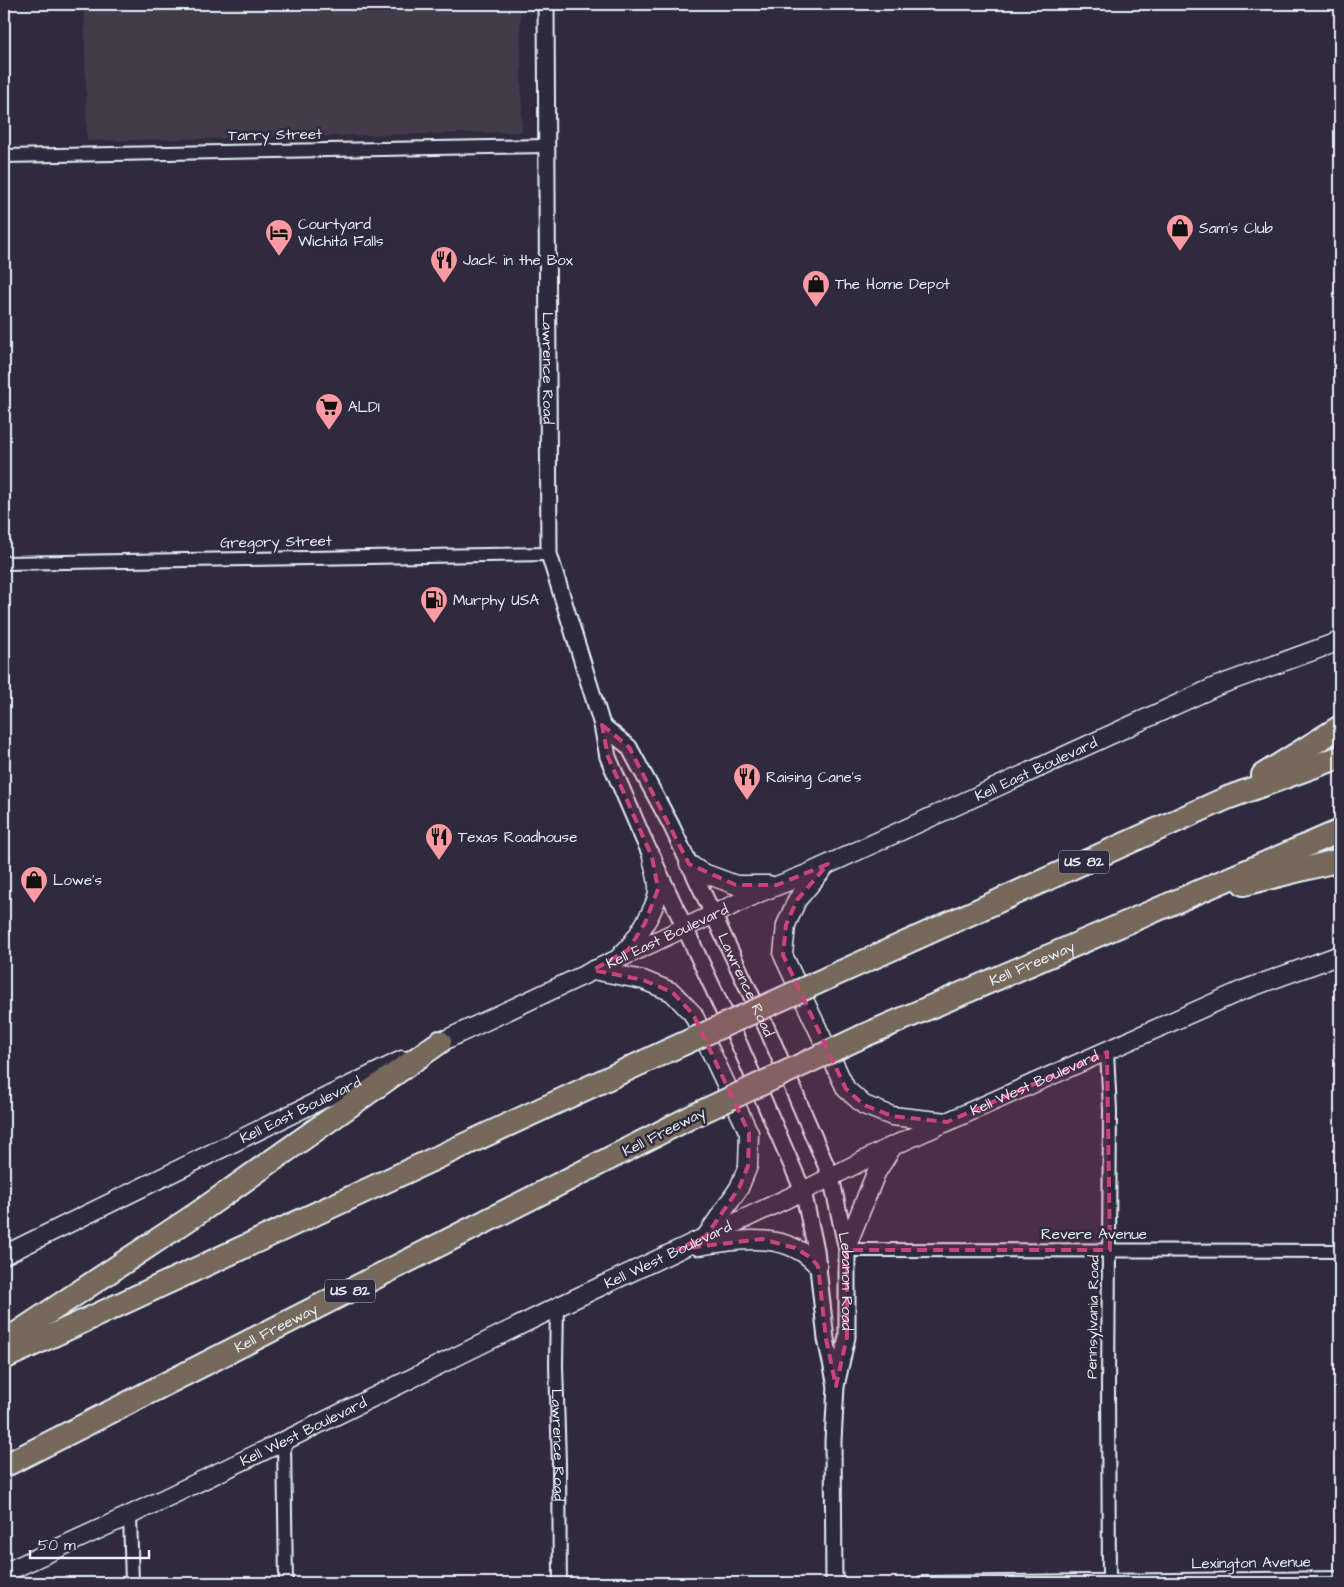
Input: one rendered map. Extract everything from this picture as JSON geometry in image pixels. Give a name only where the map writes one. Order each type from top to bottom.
[{"type":"highway","points":[[1227,798],[1340,727]]},
{"type":"highway","name":"US 82","points":[[4,1358],[665,1052],[1227,798],[1340,757]]},
{"type":"highway","name":"Kell Freeway","points":[[4,1466],[695,1115],[863,1036],[1340,831]]},
{"type":"highway","points":[[1182,899],[1340,860]]},
{"type":"highway","points":[[4,1342],[198,1213],[440,1042]]},
{"type":"main road","name":"Kell East Boulevard","points":[[4,1255],[370,1075],[778,885],[828,864],[1217,686],[1340,641]]},
{"type":"main road","points":[[617,959],[628,950],[646,923],[652,909],[658,889],[652,857]]},
{"type":"main road","points":[[689,864],[701,872],[736,885],[778,885]]},
{"type":"main road","points":[[828,864],[797,900],[786,925],[783,955],[846,1089],[864,1105],[892,1116],[947,1122]]},
{"type":"main road","name":"Kell West Boulevard","points":[[5,1576],[284,1442],[557,1307],[893,1146],[1243,990],[1340,955]]},
{"type":"main road","points":[[594,970],[643,980],[672,992],[693,1014],[749,1133],[748,1166],[739,1188],[706,1236]]},
{"type":"main road","points":[[847,1248],[876,1173],[893,1146]]},
{"type":"main road","points":[[678,1250],[724,1242],[762,1239],[796,1248],[810,1257],[818,1266]]},
{"type":"street","name":"Lawrence Road","points":[[546,4],[549,554],[602,725],[608,757],[652,857],[740,1046],[803,1190]]},
{"type":"street","name":"Tarry Street","points":[[4,156],[546,146]]},
{"type":"street","name":"Gregory Street","points":[[4,563],[549,554]]},
{"type":"street","name":"Lawrence Road","points":[[602,725],[628,747],[671,825],[769,1034],[830,1177]]},
{"type":"street","name":"Pennsylvania Road","points":[[1107,1052],[1110,1110],[1108,1387],[1110,1582]]},
{"type":"street","name":"Lebanon Road","points":[[830,1177],[847,1248],[847,1337],[836,1386],[833,1441],[834,1583]]},
{"type":"street","name":"Lebanon Road","points":[[803,1190],[816,1250],[826,1339],[836,1386]]},
{"type":"street","name":"Revere Avenue","points":[[847,1248],[1340,1250]]},
{"type":"street","name":"Lawrence Road","points":[[557,1307],[556,1365],[560,1583]]},
{"type":"street","points":[[284,1442],[286,1583]]},
{"type":"street","points":[[130,1516],[132,1583]]},
{"type":"street","name":"Lexington Avenue","points":[[922,1583],[1340,1578]]},
{"type":"highlighted area","points":[[602,725],[629,747],[689,864],[736,885],[777,885],[828,864],[797,900],[786,925],[783,955],[846,1089],[864,1105],[892,1116],[947,1122],[1107,1052],[1110,1250],[847,1250],[847,1337],[836,1386],[826,1339],[818,1266],[810,1257],[795,1248],[762,1239],[678,1249],[706,1236],[739,1188],[748,1166],[749,1133],[693,1014],[672,992],[643,980],[593,970],[628,950],[645,923],[658,889],[652,857],[608,757]]},
{"type":"shaded area","points":[[84,4],[520,4],[522,132],[87,141]]},
{"type":"place","name":"Sam's Club","points":[[1180,252]]},
{"type":"place","name":"Courtyard Wichita Falls","points":[[279,257]]},
{"type":"place","name":"Jack in the Box","points":[[444,284]]},
{"type":"place","name":"The Home Depot","points":[[816,308]]},
{"type":"place","name":"ALDI","points":[[329,431]]},
{"type":"place","name":"Murphy USA","points":[[434,624]]},
{"type":"place","name":"Raising Cane's","points":[[747,801]]},
{"type":"place","name":"Texas Roadhouse","points":[[439,861]]},
{"type":"place","name":"Lowe's","points":[[34,904]]}]
